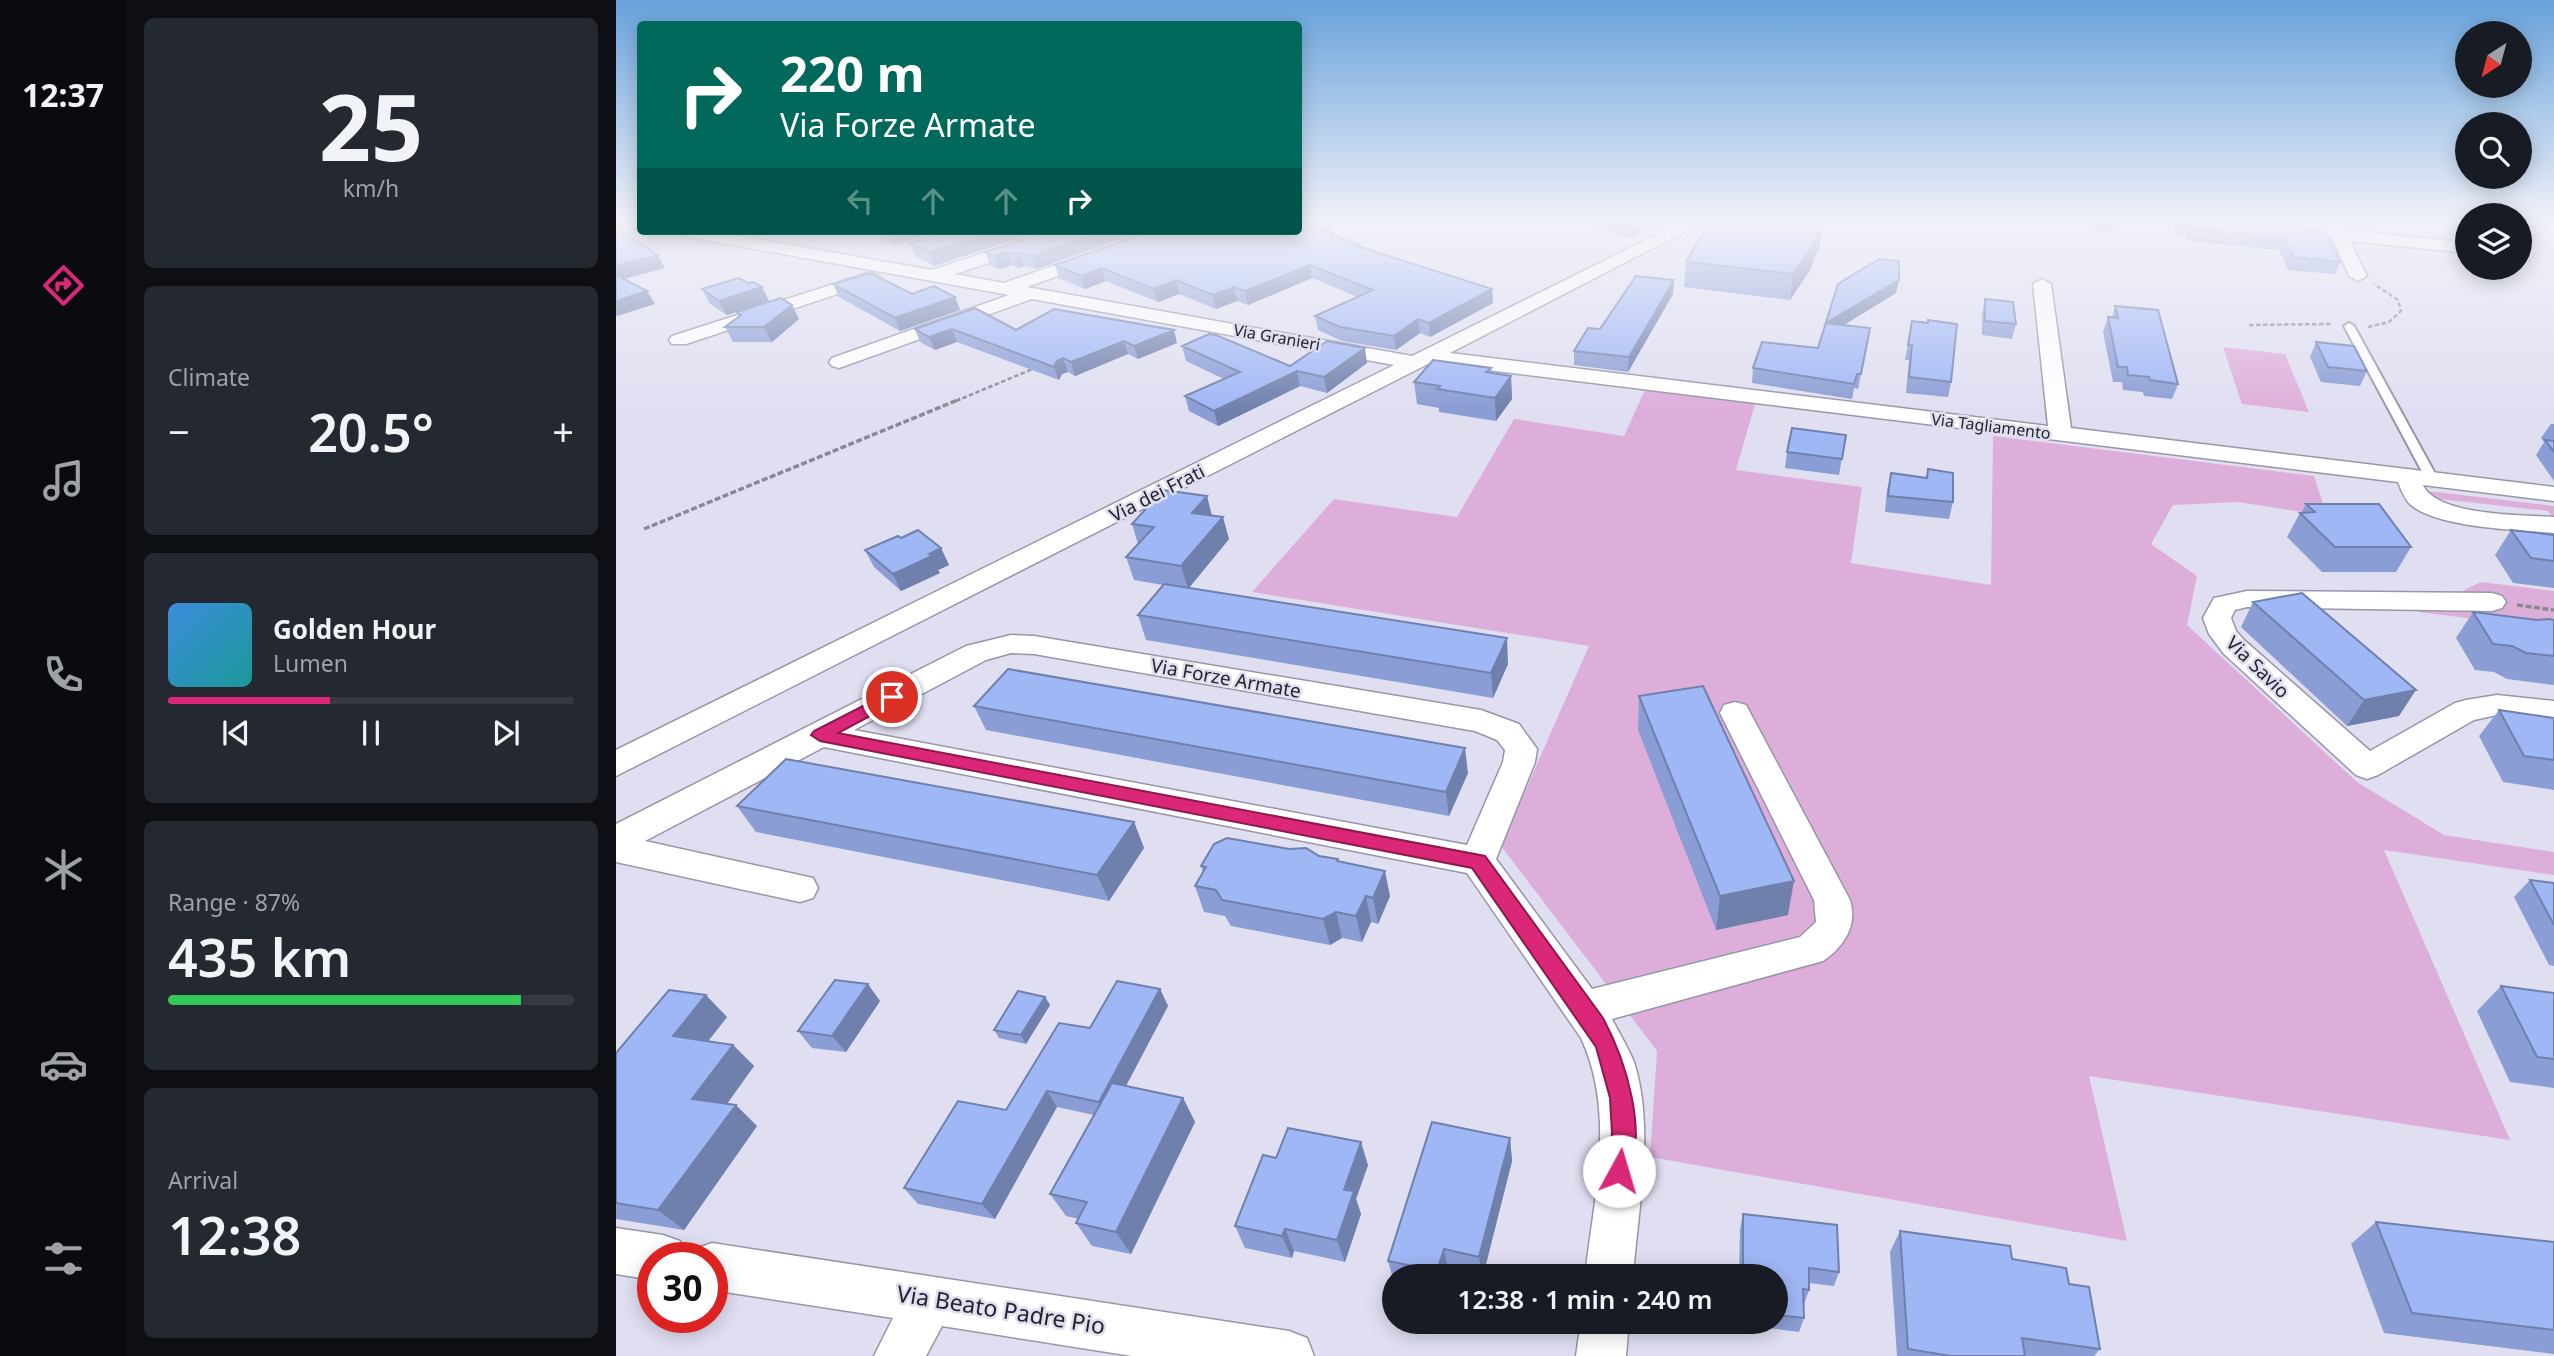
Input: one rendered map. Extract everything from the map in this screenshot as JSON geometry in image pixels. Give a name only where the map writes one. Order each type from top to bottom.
[{"type":"street","points":[[679,340],[833,284]]},
{"type":"street","name":"Via Granieri","points":[[981,284],[1422,360]]},
{"type":"street","points":[[1007,289],[1020,284]]},
{"type":"street","name":"Via dei Frati","points":[[616,764],[1572,284]]},
{"type":"street","points":[[2042,284],[2060,434]]},
{"type":"street","points":[[839,362],[1032,293]]},
{"type":"street","name":"Via Tagliamento","points":[[1422,360],[2554,495]]},
{"type":"street","points":[[2419,478],[2418,499],[2437,508],[2458,514],[2554,526]]},
{"type":"street","name":"Via Savio","points":[[2492,602],[2240,599],[2224,604],[2217,618],[2223,634],[2234,647],[2367,767],[2466,710],[2497,705],[2554,712]]},
{"type":"street","name":"Via Forze Armate","points":[[820,735],[968,657],[1011,644],[1034,645],[1481,721],[1508,732],[1521,749],[1519,762],[1478,861]]},
{"type":"street","points":[[1583,1009],[1810,950],[1825,939],[1830,931],[1836,914],[1832,900],[1735,713]]},
{"type":"street","points":[[616,840],[820,735],[1478,861],[1606,1045],[1621,1098],[1623,1133],[1610,1264]]},
{"type":"street","points":[[616,848],[800,888]]},
{"type":"street","points":[[616,1251],[637,1254]]},
{"type":"street","name":"Via Beato Padre Pio","points":[[728,1268],[1289,1356]]},
{"type":"street","points":[[899,1356],[931,1299]]},
{"type":"street","points":[[1601,1356],[1604,1334]]},
{"type":"lane","points":[[2349,326],[2419,478]]},
{"type":"path","points":[[644,529],[1044,364]]},
{"type":"path","points":[[2492,602],[2554,610]]},
{"type":"shaded area","points":[[2223,347],[2285,354],[2309,412],[2242,404]]},
{"type":"shaded area","points":[[1645,390],[1755,404],[1736,470],[1862,487],[1851,563],[1991,585],[1993,436],[2314,476],[2327,516],[2238,502],[2173,505],[2151,544],[2197,576],[2187,625],[2357,782],[2444,835],[2554,852],[2554,875],[2384,850],[2510,1140],[2089,1076],[2127,1241],[1650,1157],[1657,1051],[1501,846],[1589,646],[1252,592],[1334,499],[1457,517],[1514,419],[1624,436]]},
{"type":"shaded area","points":[[2427,491],[2554,506],[2554,520],[2548,511],[2431,498]]},
{"type":"shaded area","points":[[2481,582],[2554,591],[2554,629],[2419,612]]},
{"type":"building","points":[[616,284],[634,284],[647,291],[616,301]]},
{"type":"building","points":[[718,284],[757,284],[762,287],[719,301],[702,289]]},
{"type":"building","points":[[834,284],[893,284],[912,294],[934,286],[955,297],[895,318]]},
{"type":"building","points":[[1142,284],[1166,284],[1154,289]]},
{"type":"building","points":[[1187,284],[1262,284],[1245,291],[1234,287],[1213,295]]},
{"type":"building","points":[[1359,284],[1477,284],[1492,289],[1429,323],[1418,319],[1394,336],[1340,327],[1315,316],[1373,290]]},
{"type":"building","points":[[1630,284],[1671,284],[1629,357],[1574,351],[1588,328],[1600,329]]},
{"type":"building","points":[[1838,284],[1892,284],[1826,323],[1870,328],[1861,374],[1857,374],[1854,384],[1753,368],[1762,342],[1818,348]]},
{"type":"building","points":[[781,298],[792,305],[764,327],[725,327],[741,315],[737,312]]},
{"type":"building","points":[[1985,299],[2013,302],[2016,324],[1985,321]]},
{"type":"building","points":[[2115,306],[2158,310],[2178,384],[2128,375],[2127,367],[2118,367],[2108,317],[2118,318]]},
{"type":"building","points":[[975,308],[1016,330],[1054,309],[1174,330],[1134,346],[1124,341],[1071,362],[1063,358],[1057,361],[1054,367],[952,329],[929,337],[915,329]]},
{"type":"building","points":[[1928,320],[1957,324],[1951,382],[1909,377],[1912,345],[1908,345],[1912,321],[1928,323]]},
{"type":"building","points":[[1209,334],[1290,366],[1327,341],[1365,348],[1324,377],[1297,371],[1214,411],[1185,396],[1240,372],[1182,346]]},
{"type":"building","points":[[2316,342],[2354,346],[2367,371],[2328,367]]},
{"type":"building","points":[[1433,360],[1491,368],[1486,372],[1511,376],[1495,398],[1437,389],[1440,386],[1414,382]]},
{"type":"building","points":[[1792,428],[1846,435],[1842,459],[1787,452]]},
{"type":"building","points":[[2545,440],[2554,441],[2554,452]]},
{"type":"building","points":[[1928,469],[1953,473],[1953,502],[1888,496],[1891,473],[1927,478]]},
{"type":"building","points":[[1163,490],[1207,496],[1192,513],[1223,517],[1181,566],[1126,557],[1154,527],[1132,524]]},
{"type":"building","points":[[2306,504],[2379,504],[2411,547],[2335,547],[2300,513],[2315,512]]},
{"type":"building","points":[[918,530],[941,548],[929,554],[932,556],[893,574],[865,550],[898,536],[901,538]]},
{"type":"building","points":[[2511,530],[2554,535],[2554,561],[2531,558]]},
{"type":"building","points":[[1164,584],[1507,638],[1491,673],[1138,615]]},
{"type":"building","points":[[2302,593],[2416,690],[2364,700],[2253,602]]},
{"type":"building","points":[[2473,612],[2554,620],[2554,656],[2526,653],[2512,646],[2493,644]]},
{"type":"building","points":[[1008,669],[1465,748],[1446,792],[974,706]]},
{"type":"building","points":[[1703,686],[1794,881],[1720,896],[1639,696]]},
{"type":"building","points":[[2499,710],[2554,718],[2554,760],[2524,756]]},
{"type":"building","points":[[786,759],[1134,822],[1097,875],[737,806]]},
{"type":"building","points":[[1227,838],[1289,849],[1306,848],[1319,856],[1385,871],[1373,898],[1366,896],[1356,916],[1336,912],[1323,919],[1222,900],[1216,890],[1195,886],[1206,867],[1201,866],[1214,844]]},
{"type":"building","points":[[2530,880],[2554,883],[2554,925]]},
{"type":"building","points":[[835,980],[868,984],[832,1036],[798,1031]]},
{"type":"building","points":[[1117,981],[1160,989],[1099,1102],[1047,1091],[982,1204],[904,1188],[958,1101],[1006,1110],[1059,1023],[1090,1028]]},
{"type":"building","points":[[2501,986],[2554,993],[2554,1059],[2537,1057]]},
{"type":"building","points":[[669,990],[706,995],[673,1036],[733,1045],[692,1099],[736,1105],[658,1210],[616,1203],[616,1053]]},
{"type":"building","points":[[1018,991],[1045,997],[1021,1035],[994,1030]]},
{"type":"building","points":[[1112,1083],[1183,1098],[1116,1232],[1076,1223],[1087,1202],[1050,1194]]},
{"type":"building","points":[[1432,1122],[1510,1138],[1479,1257],[1444,1249],[1439,1264],[1403,1264],[1388,1261]]},
{"type":"building","points":[[1288,1128],[1361,1142],[1344,1190],[1354,1191],[1337,1240],[1285,1229],[1282,1236],[1235,1226],[1263,1155],[1276,1158]]},
{"type":"building","points":[[1743,1214],[1837,1225],[1839,1272],[1809,1268],[1809,1290],[1803,1289],[1804,1318],[1788,1316],[1788,1264],[1743,1264]]},
{"type":"building","points":[[2376,1222],[2554,1242],[2554,1330],[2412,1313]]},
{"type":"building","points":[[1900,1231],[2010,1246],[2012,1259],[2066,1268],[2069,1284],[2089,1287],[2100,1349],[2022,1338],[2025,1356],[1951,1356],[1908,1349]]},
{"type":"route","points":[[892,697],[820,735],[1478,861],[1600,1032],[1606,1045],[1618,1079],[1623,1117],[1619,1171]]}]
